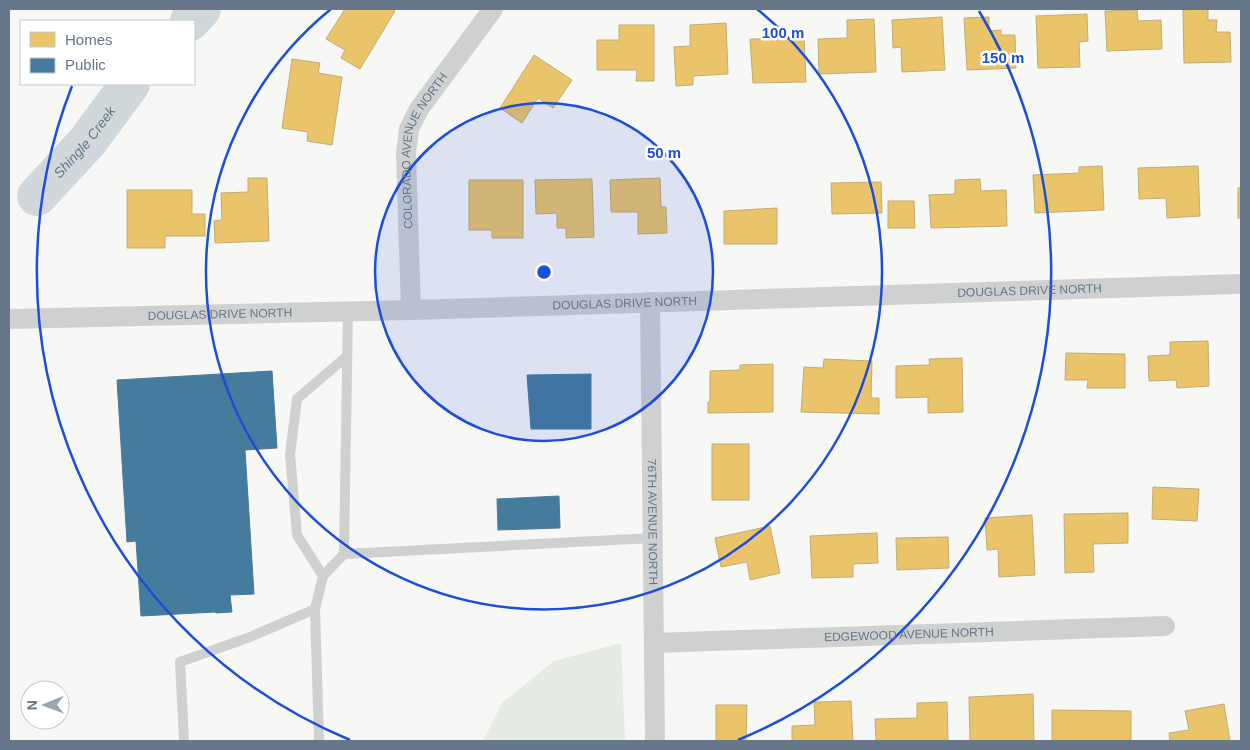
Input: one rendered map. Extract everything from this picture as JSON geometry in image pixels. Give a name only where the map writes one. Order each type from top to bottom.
[{"type":"street","name":"COLORADO AVENUE NORTH","points":[[411,310],[406,154],[410,129],[419,109],[493,9]]},
{"type":"street","name":"DOUGLAS DRIVE NORTH","points":[[9,319],[348,312],[1241,284]]},
{"type":"street","name":"76TH AVENUE NORTH","points":[[650,302],[655,741]]},
{"type":"street","name":"EDGEWOOD AVENUE NORTH","points":[[654,643],[1165,626]]},
{"type":"lane","points":[[319,741],[315,609],[323,576],[344,554],[348,312]]},
{"type":"lane","points":[[323,576],[297,535],[290,454],[297,399],[347,356]]},
{"type":"lane","points":[[344,554],[653,538]]},
{"type":"lane","points":[[184,741],[180,662],[250,637],[315,609]]},
{"type":"shaded area","points":[[621,643],[625,741],[483,741],[502,703],[554,661]]},
{"type":"building: Homes","points":[[345,9],[392,9],[395,11],[360,69],[341,58],[345,50],[326,39]]},
{"type":"building: Homes","points":[[1208,9],[1208,20],[1217,20],[1216,32],[1230,32],[1231,62],[1184,63],[1183,10]]},
{"type":"building: Homes","points":[[1137,10],[1138,21],[1161,20],[1162,49],[1107,51],[1105,11]]},
{"type":"building: Homes","points":[[1087,14],[1088,41],[1079,42],[1080,67],[1038,68],[1036,16]]},
{"type":"building: Homes","points":[[942,17],[945,70],[902,72],[901,47],[893,48],[892,20]]},
{"type":"building: Homes","points":[[989,17],[989,31],[1001,30],[1001,35],[1015,35],[1016,68],[967,70],[964,18]]},
{"type":"building: Homes","points":[[874,19],[876,72],[819,74],[818,39],[847,38],[847,20]]},
{"type":"building: Homes","points":[[726,23],[728,74],[693,76],[693,85],[676,86],[674,47],[690,46],[690,25]]},
{"type":"building: Homes","points":[[619,25],[654,25],[654,81],[636,81],[637,70],[597,70],[597,40],[619,40]]},
{"type":"building: Homes","points":[[804,38],[806,82],[753,83],[750,39]]},
{"type":"building: Homes","points":[[534,55],[572,80],[553,108],[538,98],[522,123],[500,108]]},
{"type":"building: Homes","points":[[292,59],[320,63],[318,73],[342,77],[332,145],[307,141],[308,132],[282,128]]},
{"type":"building: Homes","points":[[1102,166],[1104,210],[1035,213],[1033,175],[1079,173],[1079,167]]},
{"type":"building: Homes","points":[[1198,166],[1200,216],[1167,218],[1166,198],[1139,199],[1138,168]]},
{"type":"building: Homes","points":[[248,178],[267,178],[269,241],[215,243],[214,221],[222,220],[221,193],[248,192]]},
{"type":"building: Homes","points":[[660,178],[661,207],[666,207],[667,233],[638,234],[638,212],[611,212],[610,180]]},
{"type":"building: Homes","points":[[592,179],[594,237],[566,238],[566,228],[557,228],[557,213],[536,214],[535,180]]},
{"type":"building: Homes","points":[[980,179],[981,191],[1006,190],[1007,226],[931,228],[929,195],[955,194],[955,180]]},
{"type":"building: Homes","points":[[469,180],[523,180],[523,238],[492,238],[492,230],[469,230]]},
{"type":"building: Homes","points":[[881,182],[882,213],[832,214],[831,183]]},
{"type":"building: Homes","points":[[1238,188],[1241,188],[1241,218],[1238,218]]},
{"type":"building: Homes","points":[[127,190],[192,190],[192,214],[205,214],[205,236],[165,236],[165,248],[127,248]]},
{"type":"building: Homes","points":[[888,201],[914,201],[915,228],[888,228]]},
{"type":"building: Homes","points":[[777,208],[777,244],[724,244],[724,211]]},
{"type":"building: Homes","points":[[1208,341],[1209,386],[1177,388],[1176,380],[1149,381],[1148,356],[1170,355],[1170,342]]},
{"type":"building: Homes","points":[[1066,353],[1125,354],[1125,388],[1087,388],[1088,380],[1065,380]]},
{"type":"building: Homes","points":[[962,358],[963,412],[928,413],[928,397],[896,398],[896,366],[930,365],[929,359]]},
{"type":"building: Homes","points":[[824,359],[872,361],[871,398],[879,398],[879,414],[801,412],[804,367],[823,368]]},
{"type":"building: Homes","points":[[773,364],[773,412],[708,413],[710,371],[740,370],[740,365]]},
{"type":"building: Homes","points":[[712,444],[749,444],[749,500],[712,500]]},
{"type":"building: Homes","points":[[1153,487],[1199,489],[1197,521],[1152,519]]},
{"type":"building: Homes","points":[[1128,513],[1128,543],[1093,544],[1094,572],[1065,573],[1064,514]]},
{"type":"building: Homes","points":[[1032,515],[1035,575],[999,577],[998,549],[987,550],[985,518]]},
{"type":"building: Homes","points":[[770,526],[780,573],[750,580],[747,562],[721,567],[715,538]]},
{"type":"building: Homes","points":[[877,533],[878,563],[853,564],[853,577],[812,578],[810,536]]},
{"type":"building: Homes","points":[[948,537],[949,568],[897,570],[896,538]]},
{"type":"building: Homes","points":[[1033,694],[1034,741],[970,741],[969,697]]},
{"type":"building: Homes","points":[[851,701],[853,741],[792,741],[792,726],[815,725],[814,702]]},
{"type":"building: Homes","points":[[947,702],[948,741],[876,741],[875,719],[917,718],[917,703]]},
{"type":"building: Homes","points":[[1224,704],[1230,741],[1170,741],[1169,733],[1189,730],[1185,711]]},
{"type":"building: Homes","points":[[716,705],[747,705],[746,741],[716,741]]},
{"type":"building: Homes","points":[[1052,710],[1131,711],[1131,741],[1052,741]]},
{"type":"building: Public","points":[[272,371],[277,448],[245,450],[254,594],[230,595],[232,612],[141,616],[136,541],[127,542],[117,380]]},
{"type":"building: Public","points":[[591,374],[591,429],[531,429],[527,375]]},
{"type":"building: Public","points":[[559,496],[560,528],[498,530],[497,499]]},
{"type":"waterway","name":"Shingle Creek","points":[[191,20],[201,9]]},
{"type":"waterway","name":"Shingle Creek","points":[[37,196],[87,142],[129,85]]}]
